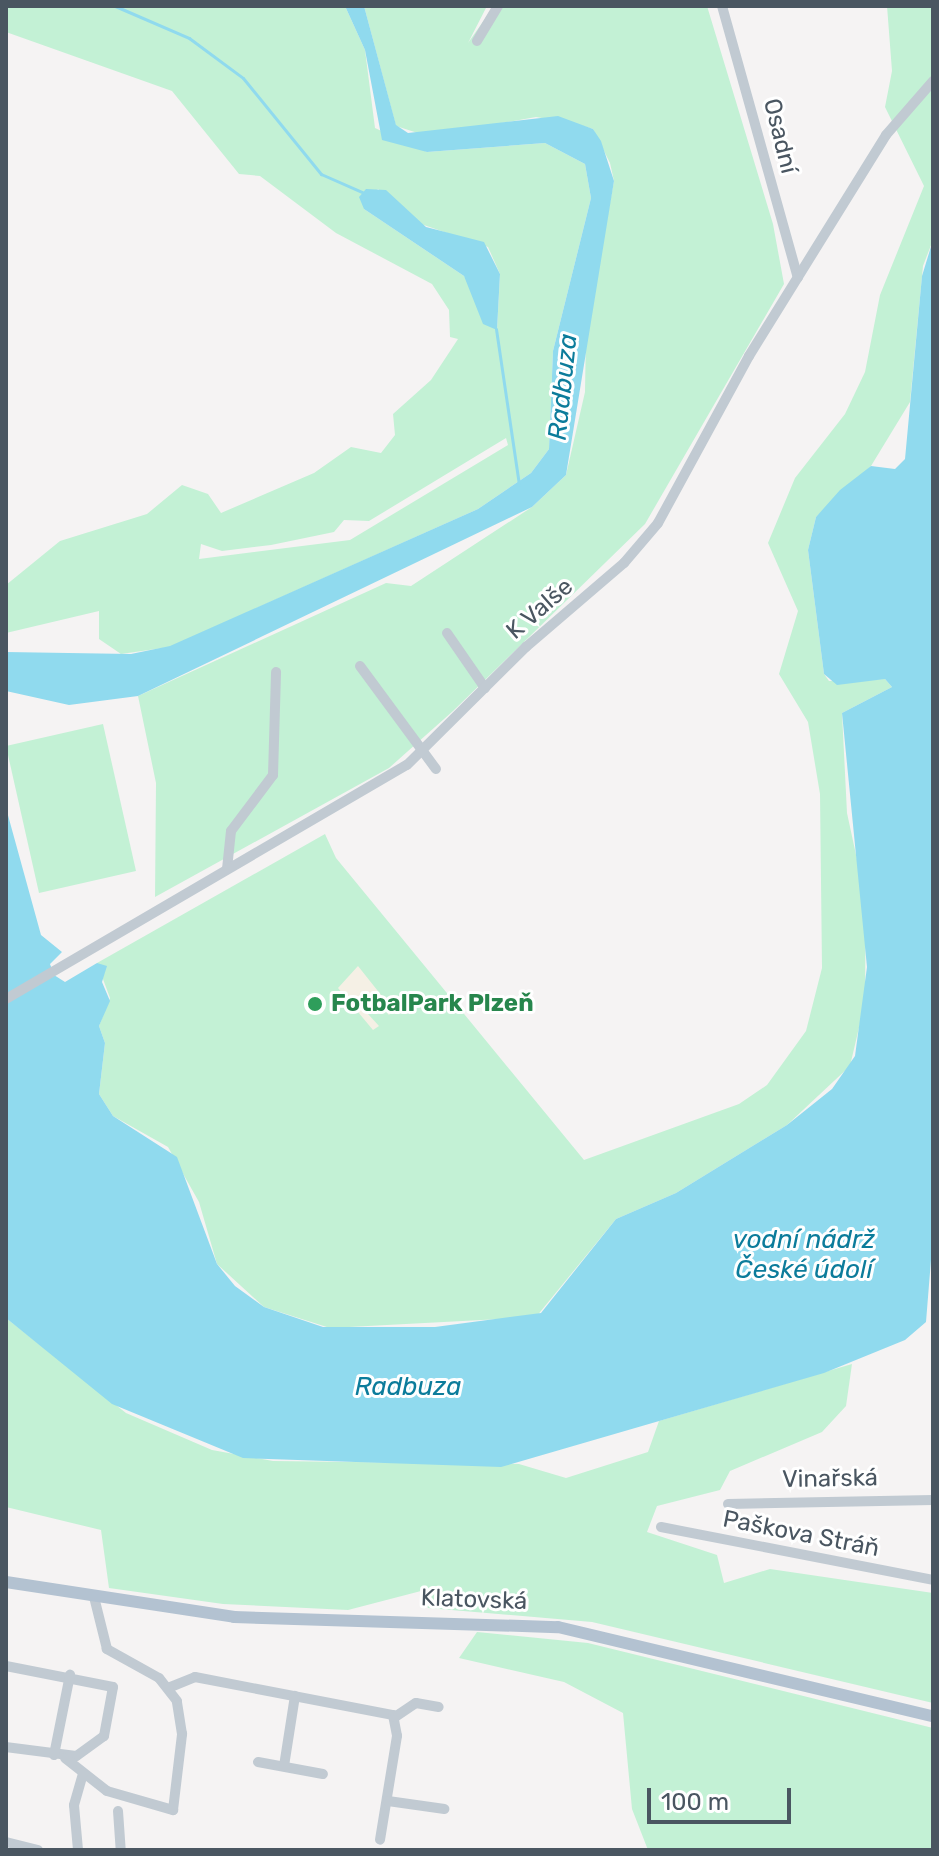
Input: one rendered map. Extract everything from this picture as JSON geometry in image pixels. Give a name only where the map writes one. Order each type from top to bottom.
[{"type":"main road","name":"Klatovská","points":[[6,1582],[252,1619],[558,1627],[933,1716]]},
{"type":"street","points":[[477,41],[498,6]]},
{"type":"street","name":"Osadní","points":[[722,6],[798,278]]},
{"type":"street","name":"K Valše","points":[[6,999],[420,753],[485,688],[643,545],[798,278],[886,135],[933,81]]},
{"type":"street","points":[[447,633],[485,688]]},
{"type":"street","points":[[360,666],[420,753],[436,769]]},
{"type":"street","points":[[227,869],[231,831],[273,775],[276,672]]},
{"type":"street","name":"Vinařská","points":[[728,1504],[933,1500]]},
{"type":"street","name":"Paškova Stráň","points":[[661,1527],[933,1580]]},
{"type":"street","points":[[6,1747],[59,1757],[107,1791],[173,1810],[182,1734],[168,1688],[107,1649],[94,1597]]},
{"type":"street","points":[[6,1666],[107,1681],[113,1693],[104,1736],[59,1757]]},
{"type":"street","points":[[59,1757],[70,1675]]},
{"type":"street","points":[[168,1688],[195,1677],[395,1717],[416,1703],[439,1707]]},
{"type":"street","points":[[284,1766],[295,1696]]},
{"type":"street","points":[[380,1840],[388,1801],[395,1717]]},
{"type":"street","points":[[258,1762],[323,1774]]},
{"type":"street","points":[[78,1850],[74,1805],[83,1773]]},
{"type":"street","points":[[388,1801],[444,1809]]},
{"type":"street","points":[[118,1811],[121,1850]]},
{"type":"street","points":[[6,1842],[38,1850]]},
{"type":"green space","points":[[6,6],[345,6],[365,50],[375,128],[427,152],[545,143],[585,164],[591,198],[553,351],[549,449],[531,473],[478,509],[170,647],[121,654],[99,639],[99,611],[6,633],[6,585],[60,541],[147,514],[182,485],[208,494],[221,513],[314,473],[351,447],[381,453],[395,435],[393,414],[431,380],[458,339],[450,337],[449,310],[432,284],[336,233],[260,176],[239,174],[172,91],[6,32]],"holes":[[[378,189],[418,223],[488,247],[500,274],[497,330],[464,276],[364,209]],[[506,438],[508,445],[350,540],[199,559],[201,544],[222,551],[271,545],[334,532],[344,520],[369,521]]]},
{"type":"green space","points":[[364,6],[487,6],[468,43],[494,6],[707,6],[773,224],[784,284],[645,524],[453,711],[389,768],[155,897],[156,783],[138,696],[386,583],[411,586],[532,507],[566,475],[585,392],[586,332],[614,181],[610,163],[593,129],[577,124],[536,117],[427,136],[396,126]]},
{"type":"green space","points":[[887,6],[933,6],[933,240],[923,266],[910,402],[871,466],[816,517],[808,550],[824,674],[829,681],[885,679],[892,687],[842,713],[847,813],[858,864],[866,854],[865,1002],[850,1066],[787,1125],[676,1193],[616,1219],[536,1317],[330,1328],[264,1307],[217,1264],[199,1202],[168,1147],[113,1116],[99,1094],[105,1043],[99,1026],[110,998],[97,963],[325,834],[336,858],[584,1160],[739,1104],[767,1085],[806,1031],[822,968],[820,794],[808,722],[779,674],[798,611],[768,543],[795,478],[845,414],[865,372],[880,295],[924,186],[885,107],[892,71]]},
{"type":"green space","points":[[103,724],[136,871],[39,893],[6,746]]},
{"type":"green space","points":[[6,1318],[126,1413],[212,1450],[273,1461],[519,1464],[566,1478],[648,1452],[659,1421],[852,1364],[846,1406],[822,1432],[730,1471],[720,1490],[657,1506],[647,1532],[717,1555],[724,1583],[770,1569],[933,1593],[933,1703],[592,1622],[428,1608],[421,1591],[348,1610],[223,1604],[109,1588],[101,1530],[6,1507]]},
{"type":"green space","points":[[477,1632],[588,1643],[933,1728],[933,1850],[648,1850],[632,1809],[623,1713],[564,1682],[459,1658]]},
{"type":"sand","points":[[358,966],[393,1010],[389,1015],[379,1004],[368,1014],[379,1026],[373,1030],[338,988]]},
{"type":"water","name":"Radbuza","points":[[345,6],[364,6],[396,125],[408,133],[558,116],[593,129],[601,141],[614,181],[566,475],[532,507],[138,696],[69,705],[6,691],[6,652],[131,654],[170,646],[478,509],[531,473],[549,449],[553,351],[591,198],[585,164],[545,143],[427,152],[382,140],[365,50]]},
{"type":"water","points":[[366,189],[386,190],[426,227],[484,242],[500,274],[497,330],[483,324],[464,276],[364,209],[359,197]]},
{"type":"water","name":"vodní nádrž České údolí","points":[[933,240],[933,1235],[926,1322],[905,1340],[824,1373],[501,1467],[243,1458],[112,1404],[6,1318],[6,808],[41,935],[62,952],[50,964],[54,975],[65,982],[97,963],[107,966],[102,982],[110,1001],[99,1026],[105,1043],[99,1094],[113,1116],[177,1157],[217,1264],[235,1286],[264,1307],[323,1327],[435,1327],[541,1313],[616,1219],[676,1193],[787,1125],[832,1089],[855,1056],[867,967],[842,713],[892,687],[885,679],[837,685],[824,674],[808,550],[816,517],[840,490],[871,466],[895,469],[905,459],[922,276]]},
{"type":"waterway","points":[[115,6],[189,38],[243,78],[321,174],[362,192]]},
{"type":"waterway","points":[[496,329],[519,484]]},
{"type":"place","name":"FotbalPark Plzeň","points":[[315,1004]]}]
